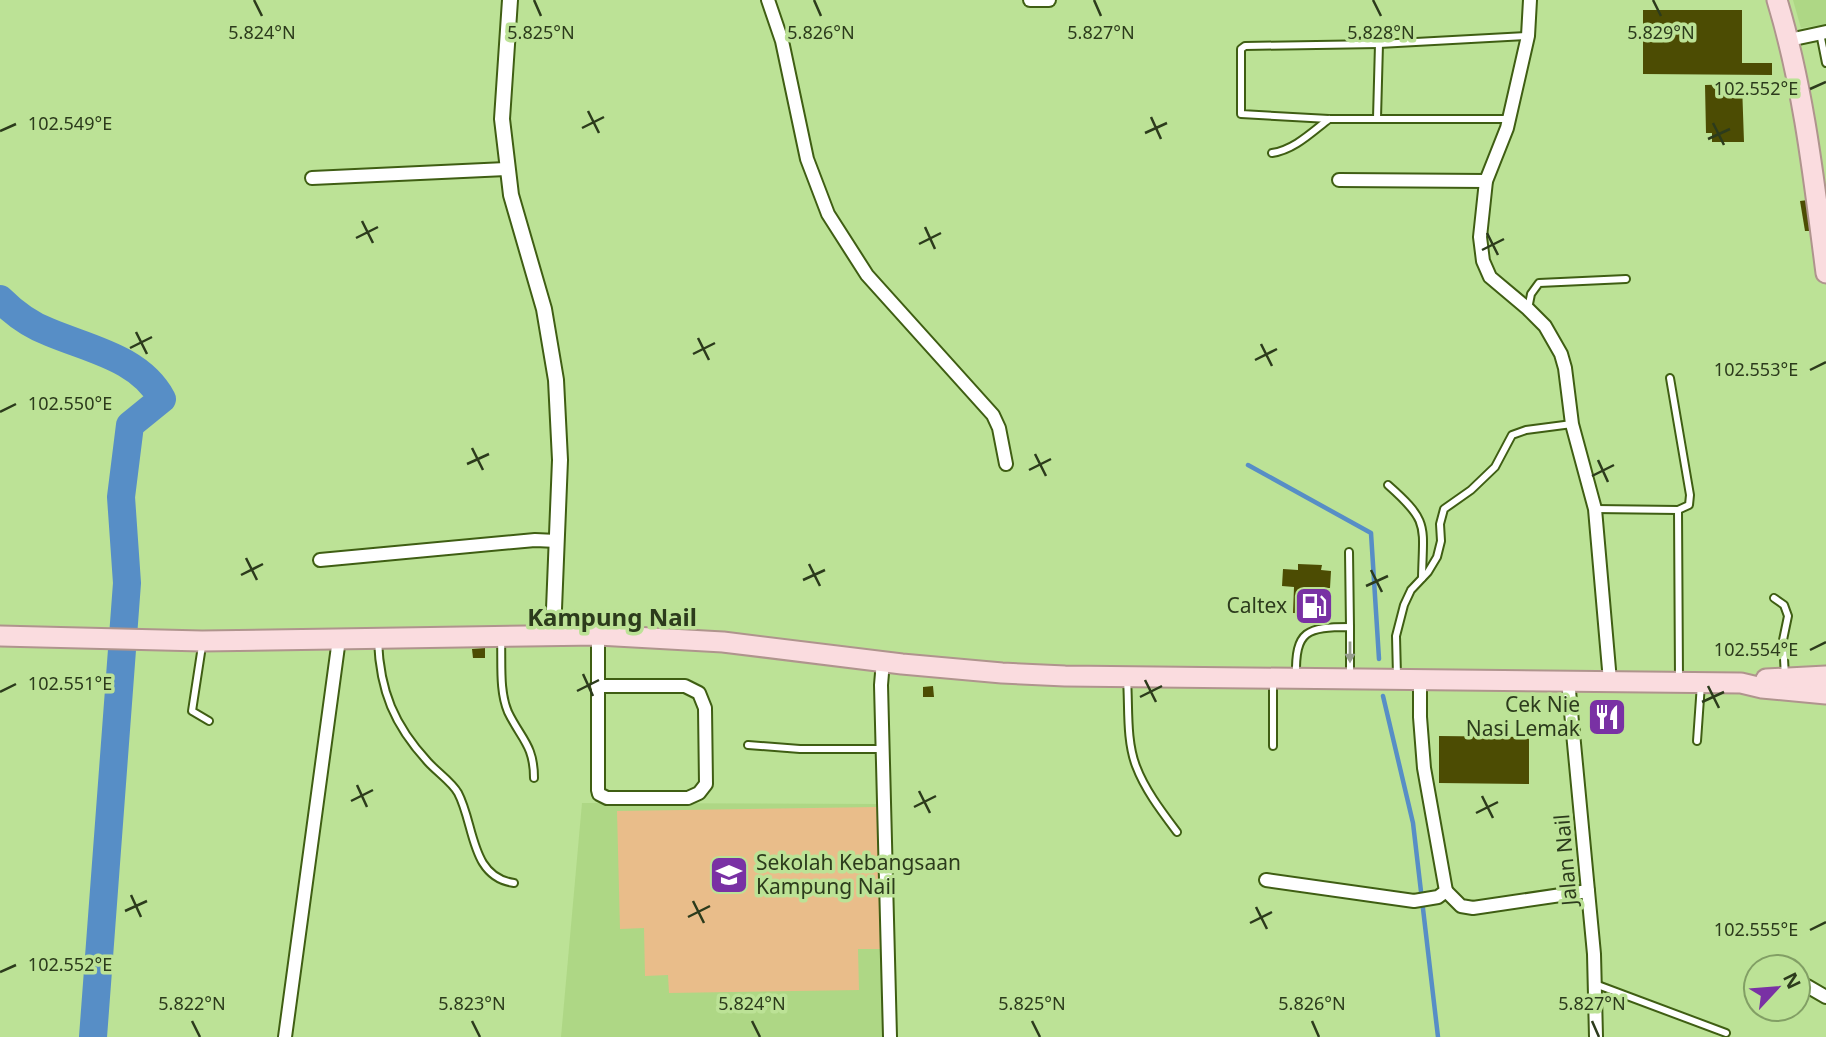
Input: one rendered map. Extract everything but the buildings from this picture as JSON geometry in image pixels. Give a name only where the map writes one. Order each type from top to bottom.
[{"type":"main road","points":[[1777,0],[1789,40],[1820,175],[1826,273]]},
{"type":"main road","points":[[0,636],[202,641],[598,635],[723,642],[1013,674],[1127,677],[1741,683],[1785,677],[1826,676]]},
{"type":"main road","points":[[1741,683],[1762,688],[1826,694]]},
{"type":"street","points":[[510,0],[502,119],[506,169],[517,219],[541,298],[555,380],[560,460],[553,634]]},
{"type":"street","points":[[768,0],[782,41],[807,159],[828,214],[867,275],[993,415],[999,428],[1006,464]]},
{"type":"street","points":[[1030,0],[1049,0]]},
{"type":"street","points":[[1530,0],[1528,36],[1509,119],[1486,181],[1480,237],[1483,261],[1490,277],[1545,326],[1561,354],[1572,424],[1594,509],[1610,681]]},
{"type":"street","points":[[1789,40],[1823,33]]},
{"type":"street","points":[[312,178],[506,169]]},
{"type":"street","points":[[1339,180],[1486,181]]},
{"type":"street","points":[[320,560],[535,540],[557,541]]},
{"type":"street","points":[[597,686],[685,686],[699,693],[705,708],[706,785],[699,793],[688,798],[607,798],[599,794],[597,686],[598,635]]},
{"type":"street","points":[[285,1037],[339,639]]},
{"type":"street","points":[[883,661],[881,685],[890,1037]]},
{"type":"street","points":[[1420,678],[1424,768],[1446,891],[1461,906],[1473,908],[1588,891]]},
{"type":"street","name":"Jalan Nail","points":[[1568,680],[1588,891],[1596,1037]]},
{"type":"street","points":[[1266,880],[1414,901],[1438,897],[1446,891]]},
{"type":"lane","points":[[1823,33],[1826,63]]},
{"type":"lane","points":[[1509,119],[1329,118],[1241,114],[1242,48],[1528,36]]},
{"type":"lane","points":[[1377,118],[1380,44]]},
{"type":"lane","points":[[1272,153],[1296,144],[1329,118]]},
{"type":"lane","points":[[1528,309],[1531,293],[1539,283],[1626,279]]},
{"type":"lane","points":[[1594,509],[1678,510],[1689,505],[1690,495],[1670,377]]},
{"type":"lane","points":[[1397,678],[1398,626],[1411,590],[1437,557],[1444,509],[1471,490],[1495,467],[1512,435],[1522,431],[1572,424]]},
{"type":"lane","points":[[1388,485],[1412,506],[1424,528],[1422,578]]},
{"type":"lane","points":[[1678,510],[1679,682]]},
{"type":"lane","points":[[1349,552],[1350,678]]},
{"type":"lane","points":[[1774,598],[1784,605],[1788,616],[1783,640],[1785,677]]},
{"type":"lane","points":[[1296,677],[1296,653],[1302,638],[1321,628],[1350,626]]},
{"type":"lane","points":[[501,635],[505,701],[508,712],[530,749],[534,778]]},
{"type":"lane","points":[[378,638],[379,671],[387,701],[397,720],[427,761],[458,792],[473,839],[488,872],[500,881],[514,883]]},
{"type":"lane","points":[[202,641],[192,711],[209,721]]},
{"type":"lane","points":[[1127,677],[1131,747],[1136,767],[1155,802],[1177,832]]},
{"type":"lane","points":[[1273,677],[1273,746]]},
{"type":"lane","points":[[1697,741],[1701,682]]},
{"type":"lane","points":[[748,745],[800,749],[883,749]]},
{"type":"lane","points":[[1595,984],[1726,1033]]},
{"type":"shaded area","points":[[1793,0],[1826,0],[1826,24],[1801,28]]},
{"type":"shaded area","name":"Sekolah Kebangsaan Kampung Nail","points":[[582,803],[879,804],[884,946],[882,1037],[561,1037]]},
{"type":"shaded area","name":"Sekolah Kebangsaan Kampung Nail","points":[[877,807],[880,949],[858,949],[859,990],[669,993],[668,975],[645,976],[644,928],[620,929],[617,811]]},
{"type":"waterway","points":[[0,299],[35,326],[127,364],[141,374],[162,399],[130,425],[121,497],[127,583],[93,1037]]},
{"type":"waterway","points":[[1248,465],[1371,533],[1379,659]]},
{"type":"waterway","points":[[1383,696],[1413,823],[1438,1037]]},
{"type":"place","name":"Caltex","points":[[1314,606]]},
{"type":"place","name":"Cek Nie Nasi Lemak","points":[[1607,717]]},
{"type":"place","name":"Sekolah Kebangsaan Kampung Nail","points":[[729,875]]},
{"type":"district","name":"Kampung Nail","points":[[612,618]]}]
